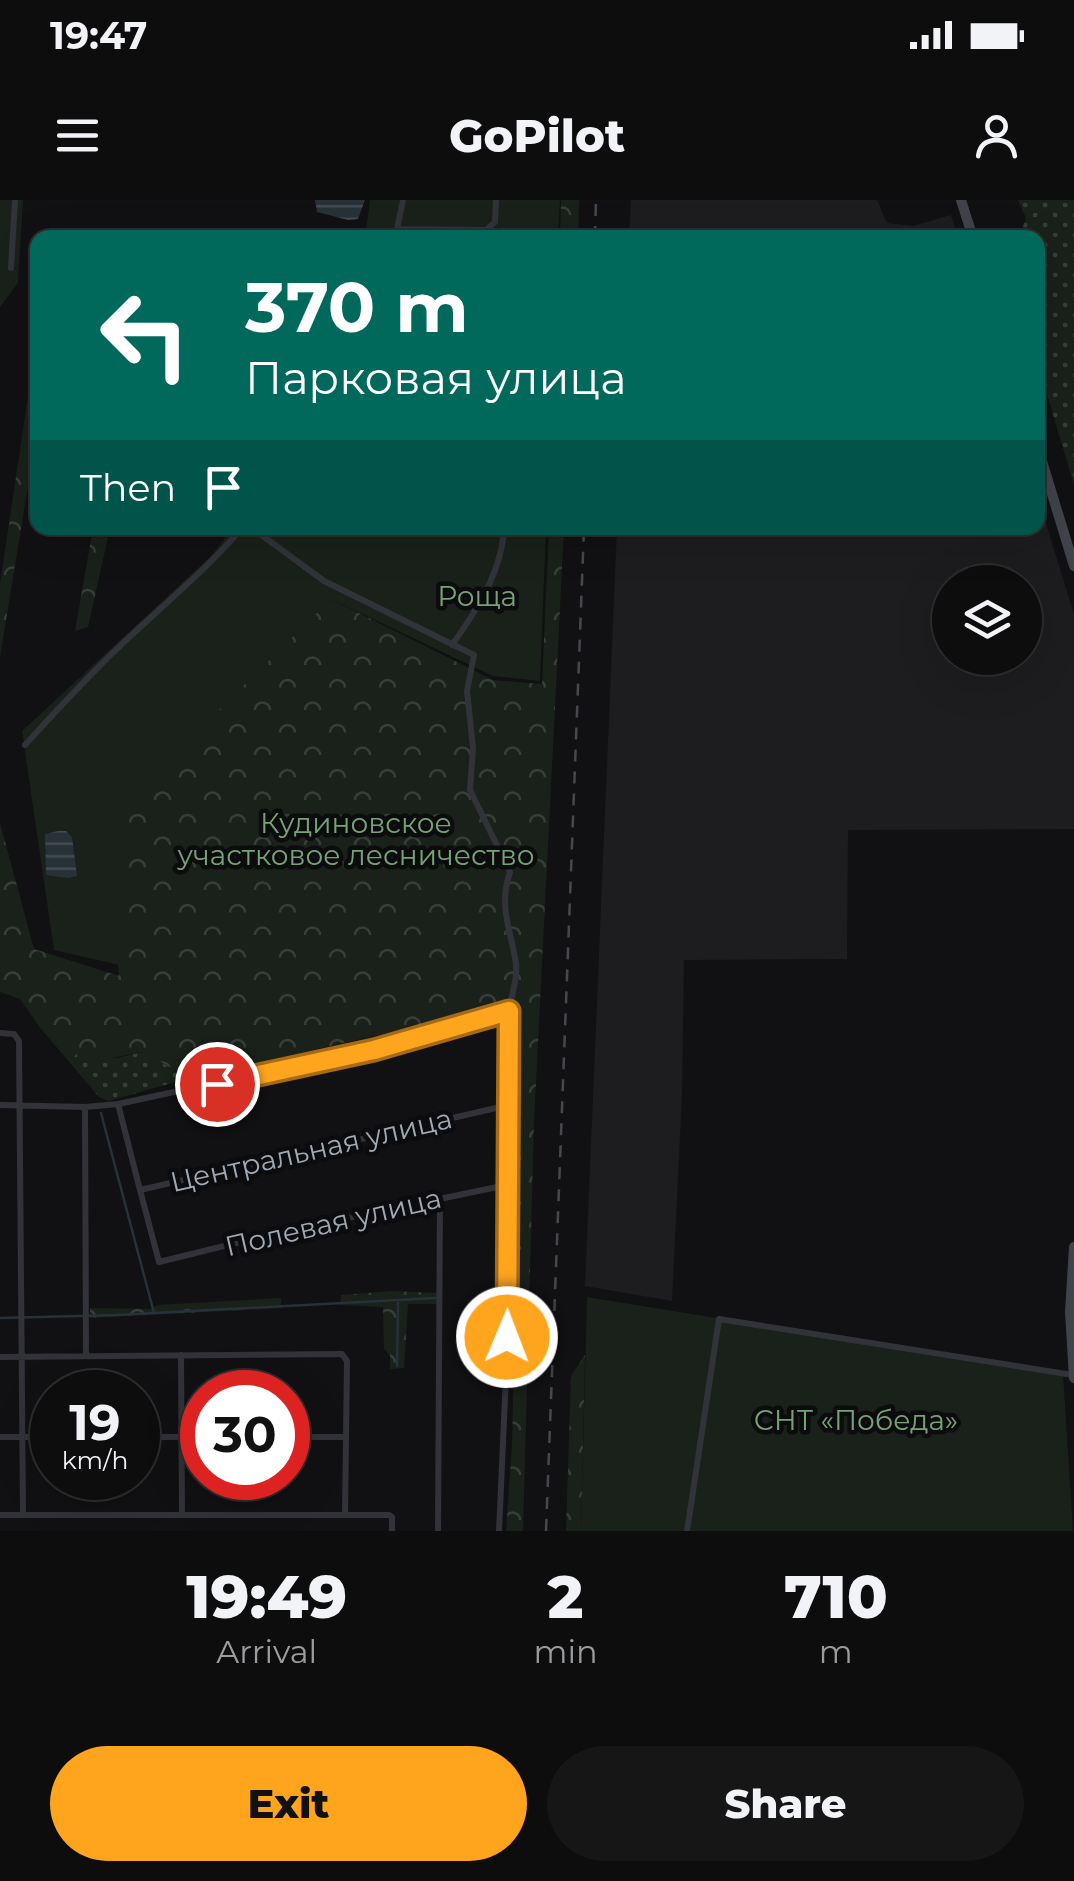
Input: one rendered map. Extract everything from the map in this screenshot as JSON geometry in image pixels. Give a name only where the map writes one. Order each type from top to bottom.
[{"type":"main road","points":[[961,200],[970,230]]},
{"type":"main road","points":[[1045,471],[1074,566]]},
{"type":"main road","points":[[1074,1247],[1070,1312],[1074,1377]]},
{"type":"street","points":[[12,268],[15,200]]},
{"type":"street","points":[[403,200],[398,229],[486,230],[495,222],[496,200]]},
{"type":"street","points":[[25,745],[122,644],[214,561],[236,535]]},
{"type":"street","points":[[262,535],[324,581],[474,655],[467,692],[473,748],[470,790],[510,872],[502,893],[517,967],[509,1011],[508,1310],[499,1531]]},
{"type":"street","points":[[452,645],[482,603],[504,535]]},
{"type":"street","points":[[0,1105],[84,1108],[118,1104],[374,1050],[509,1011]]},
{"type":"street","points":[[0,1033],[14,1034],[19,1041],[23,1515]]},
{"type":"street","name":"Центральная улица","points":[[118,1104],[140,1190],[510,1105]]},
{"type":"street","points":[[84,1108],[86,1354]]},
{"type":"street","name":"Полевая улица","points":[[140,1190],[159,1262],[507,1185]]},
{"type":"street","points":[[438,1531],[440,1198]]},
{"type":"street","points":[[687,1531],[719,1319],[1074,1377]]},
{"type":"street","points":[[181,1354],[182,1370]]},
{"type":"street","points":[[0,1357],[342,1354],[347,1361],[346,1514]]},
{"type":"street","points":[[0,1436],[30,1436]]},
{"type":"street","points":[[310,1437],[346,1436]]},
{"type":"street","points":[[182,1500],[182,1514]]},
{"type":"street","points":[[0,1515],[389,1515],[392,1531]]},
{"type":"shaded area","points":[[315,200],[365,200],[358,219],[348,220],[317,212]]},
{"type":"shaded area","points":[[631,200],[877,200],[887,223],[913,226],[951,215],[956,230],[629,230]]},
{"type":"shaded area","points":[[1045,521],[1074,614],[1074,829],[848,830],[847,959],[684,960],[672,1301],[585,1286],[617,535],[1045,535]]},
{"type":"shaded area","points":[[66,831],[72,837],[77,876],[46,875],[45,834]]},
{"type":"green space","points":[[0,200],[23,200],[18,283],[0,307]]},
{"type":"green space","points":[[370,200],[560,200],[558,230],[366,230]]},
{"type":"green space","points":[[561,200],[579,200],[578,230],[560,230]]},
{"type":"green space","points":[[1018,200],[1074,200],[1074,485],[1045,388],[1045,230],[1022,230],[1026,218]]},
{"type":"green space","points":[[30,383],[30,474],[0,657],[0,584]]},
{"type":"green space","points":[[92,535],[108,535],[88,627],[75,631]]},
{"type":"green space","name":"Роща","points":[[227,535],[546,535],[540,681],[493,676],[331,599],[120,808],[128,967],[54,950],[22,731],[210,557]]},
{"type":"green space","name":"Кудиновское участковое лесничество","points":[[549,535],[564,535],[534,1122],[523,1531],[506,1531],[512,1447],[516,1269],[513,1184],[519,1003],[190,1078],[142,1052],[95,1061],[76,1054],[72,1061],[42,1030],[20,999],[0,992],[0,823],[34,949],[119,976],[106,806],[331,599],[493,680],[542,684]]},
{"type":"green space","points":[[42,1030],[72,1060],[75,1054],[117,1058],[142,1052],[190,1078],[108,1101],[99,1097]]},
{"type":"green space","points":[[438,1293],[438,1304],[408,1304],[404,1368],[390,1369],[390,1355],[384,1349],[383,1307],[340,1305],[341,1295]]},
{"type":"green space","name":"СНТ «Победа»","points":[[587,1297],[1063,1374],[1073,1531],[581,1531]]},
{"type":"green space","points":[[281,1298],[281,1308],[90,1318],[90,1308],[151,1309],[158,1305]]},
{"type":"green space","points":[[585,1355],[581,1531],[566,1531],[571,1376]]},
{"type":"waterway","points":[[101,1113],[154,1313]]},
{"type":"waterway","points":[[0,1318],[435,1298]]},
{"type":"waterway","points":[[397,1366],[398,1303]]},
{"type":"railway","points":[[595,230],[596,200]]},
{"type":"railway","points":[[546,1531],[584,535]]},
{"type":"route","points":[[217,1084],[374,1050],[509,1011],[507,1337]]}]
